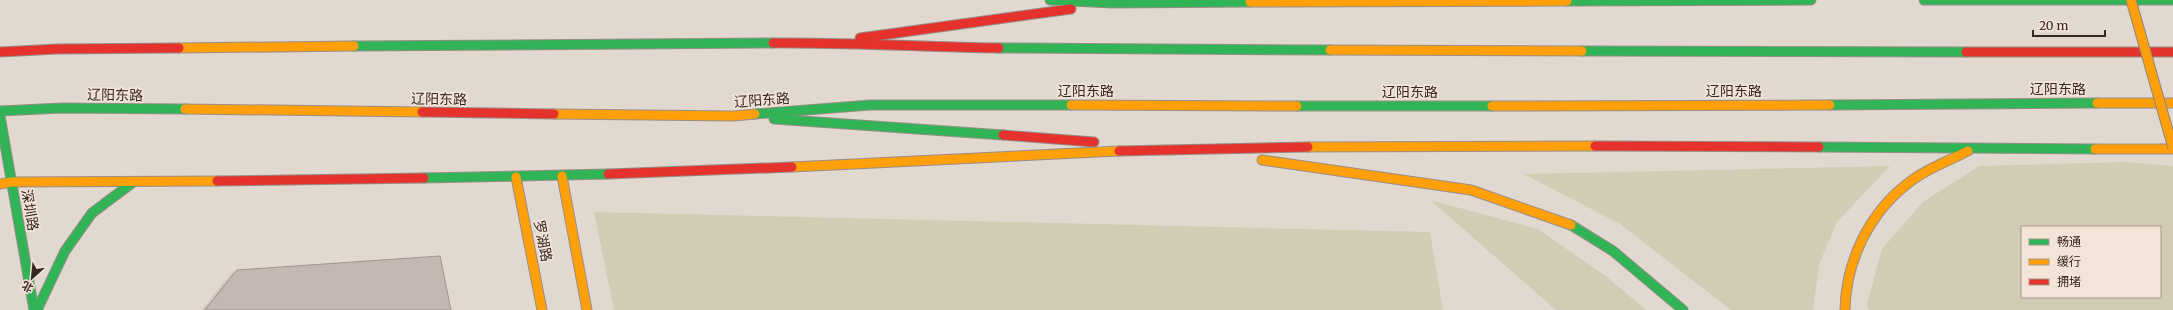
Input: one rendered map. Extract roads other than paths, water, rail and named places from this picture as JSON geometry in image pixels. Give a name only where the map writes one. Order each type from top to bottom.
[{"type":"main road","points":[[1050,0],[1112,3],[1811,0]]},
{"type":"main road","points":[[835,42],[1130,0]]},
{"type":"main road","points":[[1924,0],[2173,0]]},
{"type":"main road","points":[[0,184],[11,182],[132,182],[562,176],[943,162],[1190,149],[1520,147],[2173,149],[2131,0]]},
{"type":"main road","points":[[0,52],[57,49],[835,42],[920,47],[1424,51],[2173,52]]},
{"type":"main road","name":"辽阳东路","points":[[0,111],[62,108],[734,116],[870,105],[1526,106],[2173,103]]},
{"type":"main road","name":"深圳路","points":[[0,116],[35,310]]},
{"type":"main road","points":[[734,116],[1190,149],[1471,190],[1568,223],[1613,251],[1683,310]]},
{"type":"main road","points":[[1845,310],[1844,300],[1854,255],[1877,214],[1911,181],[1970,149]]},
{"type":"main road","points":[[562,176],[587,310]]},
{"type":"main road","name":"罗湖路","points":[[516,177],[542,310]]},
{"type":"main road","points":[[35,310],[65,251],[92,213],[132,182]]}]
